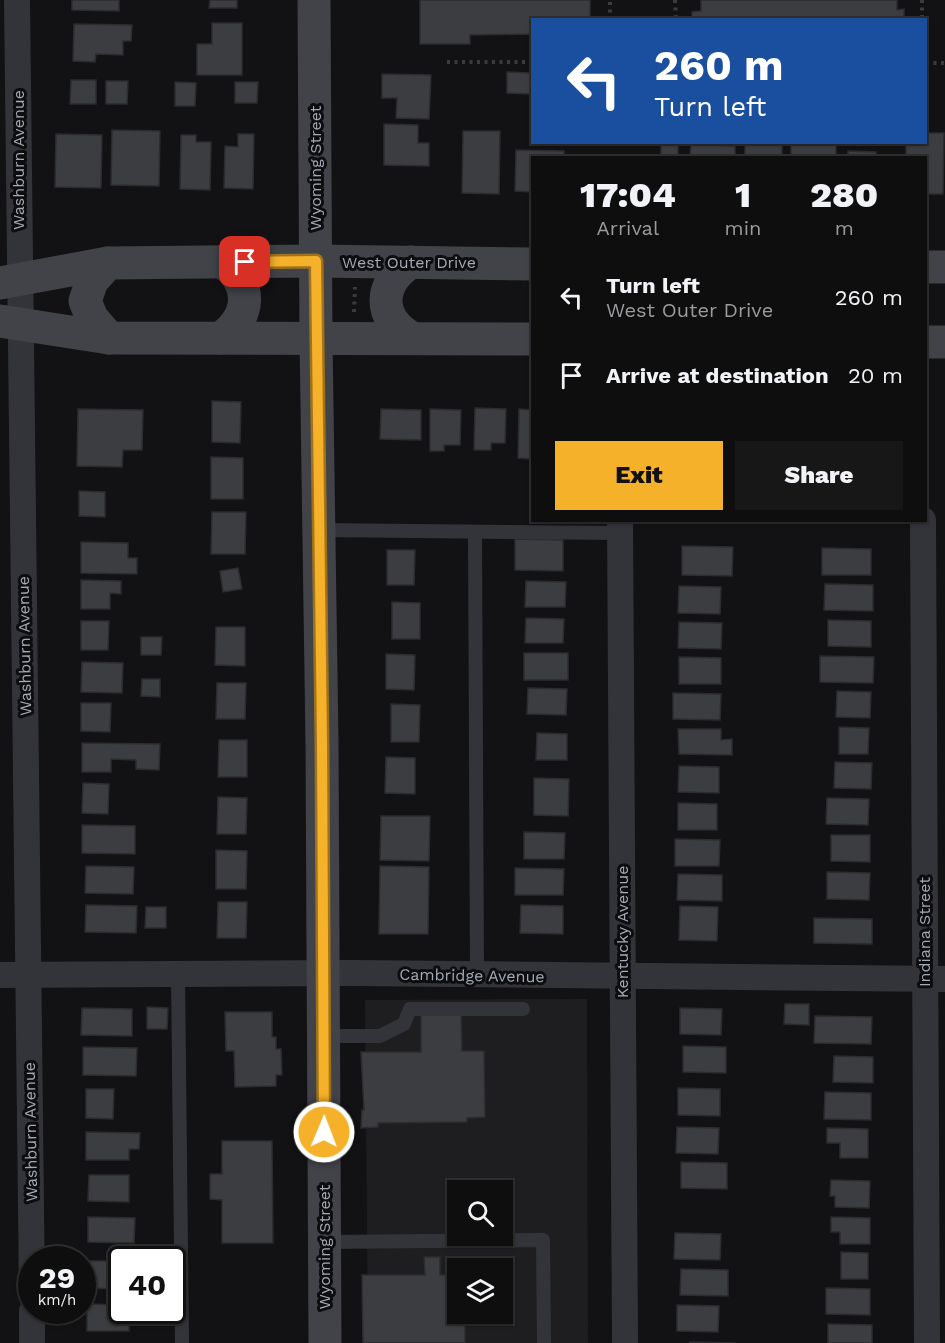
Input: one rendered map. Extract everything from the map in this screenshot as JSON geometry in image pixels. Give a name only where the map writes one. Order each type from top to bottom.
[{"type":"main road","name":"Wyoming Street","points":[[314,0],[325,1036],[325,1343]]},
{"type":"main road","name":"West Outer Drive","points":[[10,281],[108,263],[316,261],[531,264]]},
{"type":"main road","points":[[220,338],[237,323],[243,312],[245,300],[238,277],[223,262]]},
{"type":"main road","points":[[411,262],[392,278],[387,290],[386,301],[387,313],[392,322],[400,332],[412,338]]},
{"type":"main road","points":[[108,263],[92,281],[86,301],[92,318],[109,338]]},
{"type":"main road","points":[[927,267],[945,267]]},
{"type":"main road","points":[[10,323],[109,338],[531,339]]},
{"type":"main road","points":[[927,342],[945,342]]},
{"type":"street","name":"Washburn Avenue","points":[[17,0],[10,323],[28,975],[31,1246]]},
{"type":"street","name":"Indiana Street","points":[[923,522],[935,979],[927,1343]]},
{"type":"street","name":"Kentucky Avenue","points":[[620,527],[625,1343]]},
{"type":"street","name":"Cambridge Avenue","points":[[0,975],[324,973],[935,979]]},
{"type":"street","points":[[32,1324],[32,1343]]},
{"type":"lane","points":[[319,530],[475,532],[620,527]]},
{"type":"lane","points":[[475,532],[477,975]]},
{"type":"lane","points":[[178,974],[182,1343]]},
{"type":"lane","points":[[325,1036],[380,1036],[404,1024],[410,1009],[523,1009]]},
{"type":"lane","points":[[324,1242],[543,1240],[544,1343]]},
{"type":"path","points":[[610,0],[610,18]]},
{"type":"path","points":[[675,0],[676,18]]},
{"type":"path","points":[[922,0],[922,18]]},
{"type":"path","points":[[447,62],[531,62]]},
{"type":"path","points":[[927,63],[945,63]]},
{"type":"path","points":[[354,314],[355,286]]},
{"type":"shaded area","points":[[587,999],[588,1343],[368,1343],[365,1000]]},
{"type":"building","points":[[72,0],[119,0],[119,11],[72,10]]},
{"type":"building","points":[[210,0],[237,0],[237,8],[209,8]]},
{"type":"building","points":[[420,0],[590,0],[590,18],[531,18],[531,34],[470,35],[470,44],[420,44]]},
{"type":"building","points":[[701,0],[897,0],[897,10],[904,9],[904,18],[692,18],[692,12],[701,11]]},
{"type":"building","points":[[212,23],[242,23],[242,75],[197,75],[197,44],[212,44]]},
{"type":"building","points":[[74,24],[132,25],[131,41],[123,41],[123,55],[96,54],[95,62],[73,61]]},
{"type":"building","points":[[507,72],[530,73],[530,94],[507,93]]},
{"type":"building","points":[[382,74],[431,75],[429,119],[396,118],[397,98],[382,98]]},
{"type":"building","points":[[71,80],[96,80],[96,104],[70,104]]},
{"type":"building","points":[[106,81],[128,81],[127,104],[106,104]]},
{"type":"building","points":[[175,82],[196,83],[195,106],[175,106]]},
{"type":"building","points":[[235,82],[258,82],[257,103],[235,103]]},
{"type":"building","points":[[384,124],[418,125],[418,143],[429,143],[429,166],[384,165]]},
{"type":"building","points":[[112,130],[160,131],[159,186],[111,185]]},
{"type":"building","points":[[463,131],[500,131],[499,194],[462,193]]},
{"type":"building","points":[[927,133],[944,133],[943,194],[927,194],[927,156],[906,156],[906,144],[927,144]]},
{"type":"building","points":[[56,134],[102,135],[101,188],[55,187]]},
{"type":"building","points":[[238,134],[254,134],[253,189],[224,188],[225,146],[238,147]]},
{"type":"building","points":[[181,135],[196,135],[196,142],[211,142],[210,190],[180,189]]},
{"type":"building","points":[[691,144],[735,146],[735,156],[690,156]]},
{"type":"building","points":[[745,144],[782,144],[782,156],[745,156]]},
{"type":"building","points":[[791,144],[836,144],[836,156],[791,156]]},
{"type":"building","points":[[661,145],[678,145],[678,156],[661,156]]},
{"type":"building","points":[[516,150],[564,151],[564,156],[531,156],[531,192],[515,191]]},
{"type":"building","points":[[848,151],[876,152],[876,156],[848,156]]},
{"type":"building","points":[[212,401],[241,402],[240,443],[212,442]]},
{"type":"building","points":[[475,408],[506,409],[505,443],[491,443],[491,450],[474,450]]},
{"type":"building","points":[[78,409],[143,410],[142,450],[123,450],[122,467],[77,466]]},
{"type":"building","points":[[381,409],[421,410],[421,440],[380,439]]},
{"type":"building","points":[[430,409],[461,410],[460,445],[444,445],[444,451],[430,451]]},
{"type":"building","points":[[519,409],[531,410],[531,459],[518,458]]},
{"type":"building","points":[[211,457],[243,458],[243,499],[211,499]]},
{"type":"building","points":[[79,491],[105,492],[105,517],[79,516]]},
{"type":"building","points":[[212,512],[246,512],[245,554],[211,554]]},
{"type":"building","points":[[515,539],[563,540],[563,571],[515,570]]},
{"type":"building","points":[[81,542],[128,543],[128,558],[137,558],[137,574],[81,573]]},
{"type":"building","points":[[682,546],[733,547],[732,576],[682,575]]},
{"type":"building","points":[[822,548],[871,549],[871,575],[822,575]]},
{"type":"building","points":[[387,550],[415,550],[414,585],[387,585]]},
{"type":"building","points":[[238,568],[242,589],[223,592],[220,571]]},
{"type":"building","points":[[81,580],[121,581],[121,594],[110,593],[110,609],[81,609]]},
{"type":"building","points":[[526,581],[566,582],[565,607],[525,607]]},
{"type":"building","points":[[825,584],[873,585],[873,611],[824,610]]},
{"type":"building","points":[[679,586],[721,587],[720,614],[678,613]]},
{"type":"building","points":[[392,602],[420,603],[420,639],[392,639]]},
{"type":"building","points":[[526,618],[564,619],[563,643],[525,643]]},
{"type":"building","points":[[828,620],[871,621],[871,647],[828,646]]},
{"type":"building","points":[[81,621],[109,621],[108,650],[81,650]]},
{"type":"building","points":[[679,622],[722,623],[721,649],[678,648]]},
{"type":"building","points":[[216,627],[245,627],[245,666],[215,665]]},
{"type":"building","points":[[141,637],[162,637],[161,655],[141,655]]},
{"type":"building","points":[[524,653],[568,653],[568,680],[524,680]]},
{"type":"building","points":[[386,654],[415,655],[414,690],[386,689]]},
{"type":"building","points":[[820,656],[874,657],[873,683],[820,682]]},
{"type":"building","points":[[679,657],[721,658],[721,684],[679,684]]},
{"type":"building","points":[[82,662],[123,663],[122,693],[81,692]]},
{"type":"building","points":[[142,679],[160,679],[160,697],[141,696]]},
{"type":"building","points":[[217,683],[246,683],[245,719],[216,719]]},
{"type":"building","points":[[528,688],[567,689],[566,715],[527,714]]},
{"type":"building","points":[[837,691],[871,692],[870,718],[836,717]]},
{"type":"building","points":[[673,693],[721,694],[720,720],[673,719]]},
{"type":"building","points":[[81,703],[111,703],[110,732],[81,731]]},
{"type":"building","points":[[391,704],[420,705],[419,742],[391,742]]},
{"type":"building","points":[[839,727],[869,728],[868,754],[839,754]]},
{"type":"building","points":[[678,729],[721,729],[721,740],[732,739],[732,755],[679,754]]},
{"type":"building","points":[[537,733],[567,734],[567,760],[536,760]]},
{"type":"building","points":[[219,740],[247,740],[247,777],[218,777]]},
{"type":"building","points":[[82,743],[160,744],[159,770],[136,769],[136,760],[111,759],[111,772],[82,772]]},
{"type":"building","points":[[386,757],[415,758],[415,794],[385,793]]},
{"type":"building","points":[[835,762],[872,763],[871,789],[834,788]]},
{"type":"building","points":[[679,766],[719,767],[719,793],[678,792]]},
{"type":"building","points":[[534,778],[569,779],[568,816],[534,815]]},
{"type":"building","points":[[83,783],[109,784],[108,814],[82,813]]},
{"type":"building","points":[[218,797],[247,798],[246,834],[217,834]]},
{"type":"building","points":[[827,798],[869,799],[868,825],[826,824]]},
{"type":"building","points":[[678,803],[717,804],[717,830],[678,830]]},
{"type":"building","points":[[381,816],[430,816],[429,861],[380,860]]},
{"type":"building","points":[[82,825],[135,826],[135,854],[82,853]]},
{"type":"building","points":[[524,832],[565,833],[564,859],[524,859]]},
{"type":"building","points":[[831,835],[870,835],[870,862],[831,861]]},
{"type":"building","points":[[675,839],[720,840],[719,866],[675,866]]},
{"type":"building","points":[[216,850],[247,851],[246,889],[216,889]]},
{"type":"building","points":[[86,866],[134,867],[133,894],[85,893]]},
{"type":"building","points":[[380,866],[429,867],[428,934],[379,934]]},
{"type":"building","points":[[515,868],[564,869],[563,895],[515,895]]},
{"type":"building","points":[[827,872],[870,873],[869,900],[827,899]]},
{"type":"building","points":[[678,874],[722,875],[722,901],[677,900]]},
{"type":"building","points":[[218,902],[247,902],[246,938],[217,938]]},
{"type":"building","points":[[86,905],[137,906],[136,933],[85,932]]},
{"type":"building","points":[[521,905],[563,906],[563,934],[520,933]]},
{"type":"building","points":[[680,906],[718,907],[717,941],[679,940]]},
{"type":"building","points":[[146,907],[166,907],[166,928],[145,928]]},
{"type":"building","points":[[814,918],[872,919],[872,944],[814,943]]},
{"type":"building","points":[[785,1004],[809,1004],[809,1025],[784,1024]]},
{"type":"building","points":[[147,1007],[168,1008],[167,1029],[147,1029]]},
{"type":"building","points":[[82,1008],[132,1009],[132,1036],[81,1035]]},
{"type":"building","points":[[680,1008],[722,1009],[721,1035],[680,1034]]},
{"type":"building","points":[[225,1012],[272,1012],[272,1037],[276,1037],[276,1049],[281,1049],[282,1075],[276,1075],[276,1086],[235,1087],[234,1051],[226,1051]]},
{"type":"building","points":[[421,1012],[461,1012],[462,1051],[484,1051],[485,1117],[467,1118],[467,1122],[378,1123],[378,1127],[361,1128],[362,1110],[364,1110],[361,1052],[421,1052]]},
{"type":"building","points":[[815,1016],[872,1017],[871,1044],[814,1043]]},
{"type":"building","points":[[683,1046],[726,1047],[726,1073],[683,1072]]},
{"type":"building","points":[[83,1047],[137,1048],[136,1076],[83,1075]]},
{"type":"building","points":[[834,1056],[873,1057],[873,1083],[833,1082]]},
{"type":"building","points":[[678,1088],[720,1089],[720,1116],[678,1115]]},
{"type":"building","points":[[86,1089],[114,1089],[113,1119],[86,1118]]},
{"type":"building","points":[[825,1092],[871,1093],[871,1120],[824,1119]]},
{"type":"building","points":[[677,1127],[719,1128],[718,1154],[676,1153]]},
{"type":"building","points":[[827,1128],[868,1129],[868,1158],[840,1158],[840,1143],[827,1143]]},
{"type":"building","points":[[86,1132],[140,1133],[139,1149],[129,1149],[129,1160],[86,1160]]},
{"type":"building","points":[[222,1141],[272,1141],[273,1243],[222,1243],[222,1200],[210,1199],[210,1174],[222,1174]]},
{"type":"building","points":[[681,1162],[727,1163],[727,1189],[681,1188]]},
{"type":"building","points":[[89,1175],[129,1175],[129,1202],[88,1201]]},
{"type":"building","points":[[831,1180],[870,1181],[869,1208],[835,1207],[835,1196],[830,1196]]},
{"type":"building","points":[[88,1217],[135,1218],[134,1243],[88,1242]]},
{"type":"building","points":[[831,1217],[870,1218],[870,1244],[840,1244],[840,1232],[831,1232]]},
{"type":"building","points":[[675,1233],[721,1234],[720,1260],[674,1259]]},
{"type":"building","points":[[841,1252],[868,1253],[868,1279],[841,1279]]},
{"type":"building","points":[[424,1257],[440,1257],[440,1275],[447,1275],[447,1324],[465,1324],[465,1343],[363,1343],[362,1275],[425,1275]]},
{"type":"building","points":[[96,1261],[108,1261],[108,1289],[96,1288]]},
{"type":"building","points":[[681,1269],[728,1270],[728,1296],[680,1295]]},
{"type":"building","points":[[826,1288],[870,1289],[870,1315],[826,1314]]},
{"type":"building","points":[[96,1304],[108,1305],[108,1324],[129,1324],[129,1331],[87,1331],[87,1324],[96,1324]]},
{"type":"building","points":[[677,1305],[719,1306],[718,1332],[677,1331]]},
{"type":"building","points":[[828,1324],[872,1325],[872,1343],[828,1343]]},
{"type":"building","points":[[690,1342],[736,1343],[690,1343]]},
{"type":"route","points":[[245,262],[316,261],[325,1036],[324,1132]]}]
